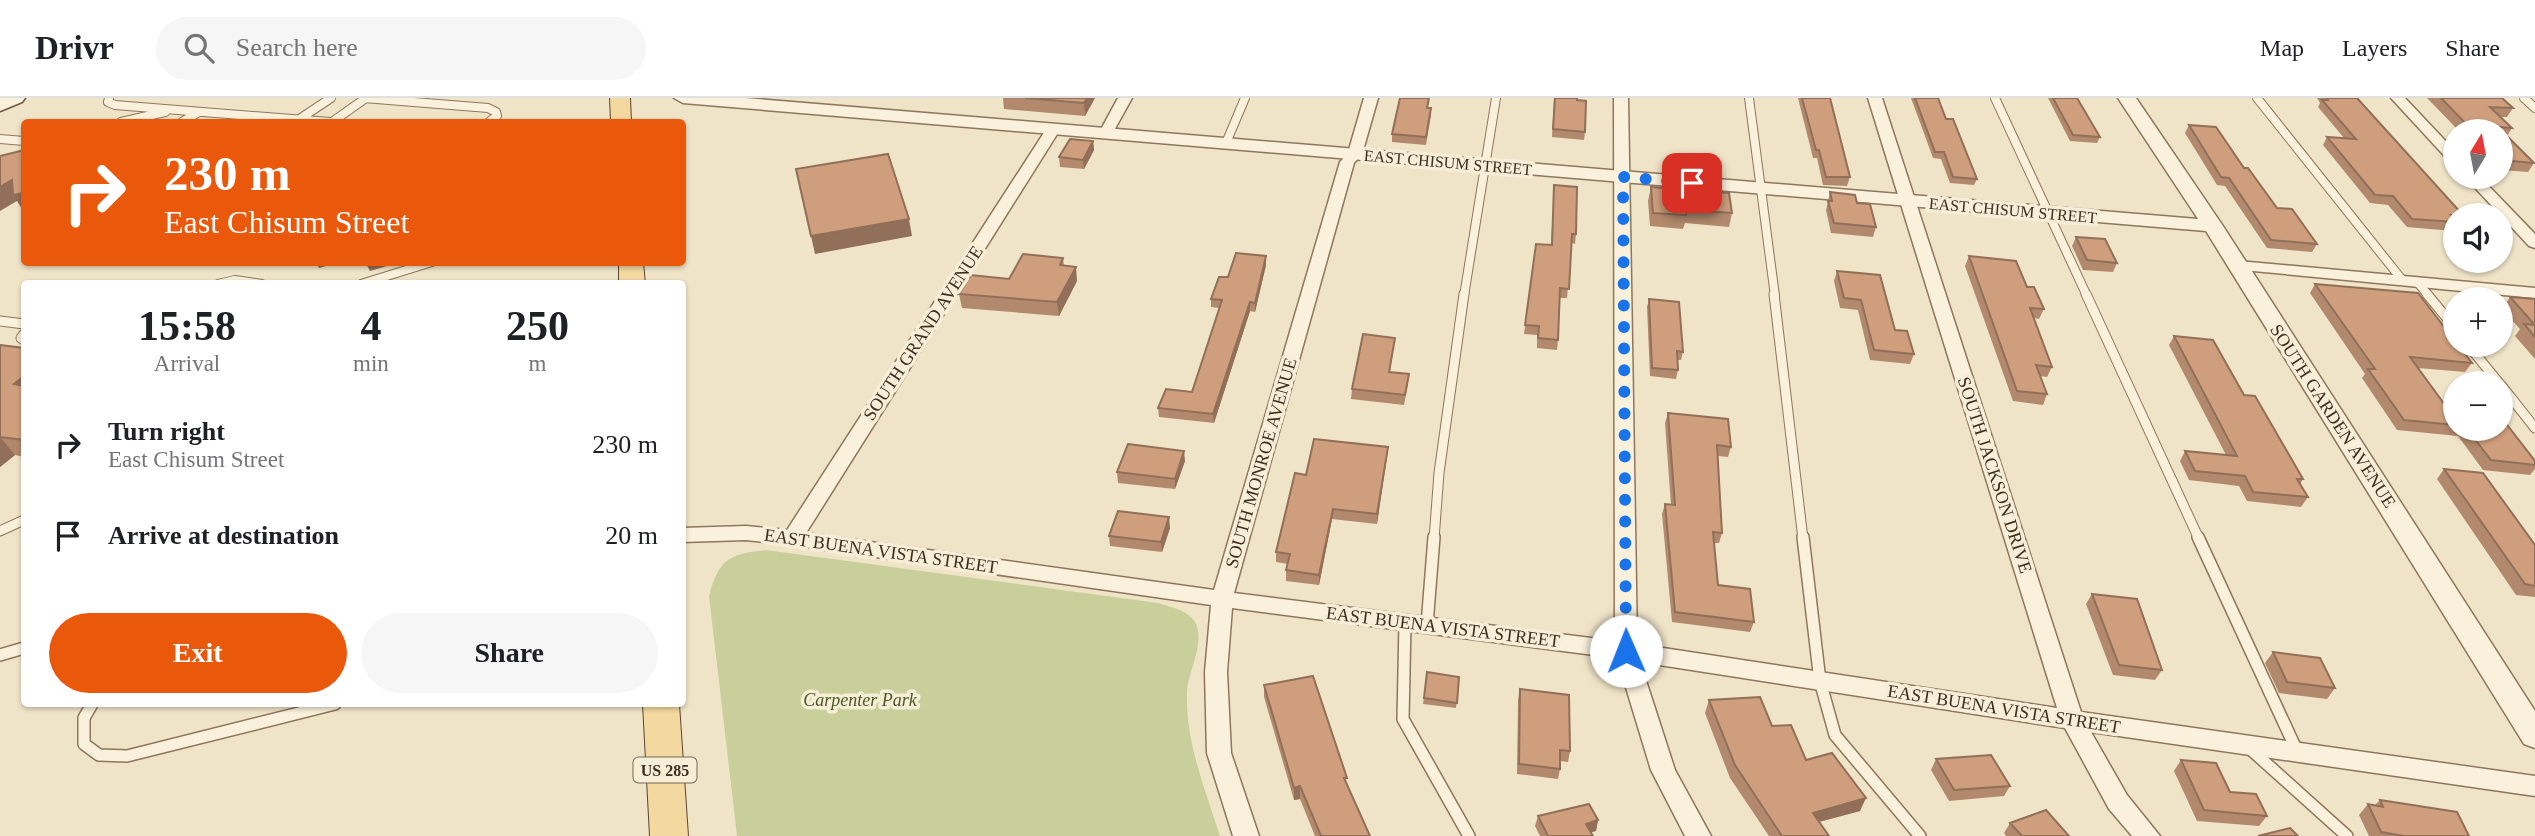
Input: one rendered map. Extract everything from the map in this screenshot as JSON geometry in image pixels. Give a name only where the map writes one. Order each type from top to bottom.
[{"type":"main road","points":[[0,105],[16,98]]},
{"type":"main road","points":[[620,98],[621,119]]},
{"type":"main road","name":"US 285","points":[[661,707],[669,836]]},
{"type":"street","name":"EAST CHISUM STREET","points":[[683,98],[2213,226]]},
{"type":"street","points":[[1106,133],[1125,98]]},
{"type":"street","name":"SOUTH MONROE AVENUE","points":[[1246,836],[1219,753],[1216,672],[1222,599],[1347,162],[1355,154],[1371,98]]},
{"type":"street","points":[[1622,98],[1626,651],[1647,729],[1687,820],[1698,836]]},
{"type":"street","name":"SOUTH JACKSON DRIVE","points":[[1875,98],[2072,720],[2118,802],[2147,836]]},
{"type":"street","name":"SOUTH GARDEN AVENUE","points":[[2127,98],[2213,226],[2535,736]]},
{"type":"street","points":[[2398,98],[2443,146]]},
{"type":"street","name":"SOUTH GRAND AVENUE","points":[[792,537],[1054,128]]},
{"type":"street","points":[[2483,189],[2535,243]]},
{"type":"street","points":[[2238,266],[2535,293]]},
{"type":"street","name":"EAST BUENA VISTA STREET","points":[[686,535],[746,533],[792,537],[1222,599],[1626,651],[2072,720],[2535,786]]},
{"type":"lane","points":[[109,98],[108,102],[115,105],[283,119]]},
{"type":"lane","points":[[300,119],[331,98]]},
{"type":"lane","points":[[335,119],[366,98],[488,108],[496,112],[497,116],[493,119]]},
{"type":"lane","points":[[1226,143],[1245,98]]},
{"type":"lane","points":[[1469,836],[1403,719],[1496,98]]},
{"type":"lane","points":[[1749,98],[1820,681],[1835,735],[1920,836]]},
{"type":"lane","points":[[1994,98],[2297,751]]},
{"type":"lane","points":[[2257,98],[2411,282],[2443,315]]},
{"type":"lane","points":[[2524,98],[2535,108]]},
{"type":"lane","points":[[135,119],[176,110]]},
{"type":"lane","points":[[187,119],[199,112]]},
{"type":"lane","points":[[250,119],[254,117]]},
{"type":"lane","points":[[0,139],[21,141]]},
{"type":"lane","points":[[374,280],[419,266]]},
{"type":"lane","points":[[0,321],[21,324]]},
{"type":"lane","points":[[2478,357],[2489,371]]},
{"type":"lane","points":[[2513,400],[2535,428]]},
{"type":"lane","points":[[0,531],[21,521]]},
{"type":"lane","points":[[0,655],[21,649]]},
{"type":"lane","points":[[90,707],[84,718],[85,744],[99,755],[127,756],[323,707]]},
{"type":"lane","points":[[2244,743],[2347,836]]},
{"type":"green space","name":"Carpenter Park","points":[[766,550],[1158,603],[1188,615],[1195,622],[1199,638],[1187,691],[1189,728],[1197,765],[1220,836],[737,836],[709,596],[717,574],[727,561],[743,554]]},
{"type":"building","points":[[1025,98],[1087,98],[1084,103]]},
{"type":"building","points":[[1400,98],[1429,98],[1427,108],[1431,108],[1426,137],[1392,134]]},
{"type":"building","points":[[1555,98],[1577,98],[1586,101],[1585,132],[1553,129]]},
{"type":"building","points":[[1802,98],[1830,98],[1850,177],[1826,177]]},
{"type":"building","points":[[1915,98],[1938,98],[1946,119],[1953,119],[1977,179],[1953,177],[1944,152],[1935,152]]},
{"type":"building","points":[[2053,98],[2077,98],[2100,137],[2073,135]]},
{"type":"building","points":[[2327,98],[2357,98],[2452,203],[2443,203],[2443,221],[2412,219],[2393,196],[2375,195],[2327,137],[2356,139],[2322,100],[2328,100]]},
{"type":"building","points":[[2441,98],[2502,98],[2513,108],[2490,107],[2503,119],[2461,119]]},
{"type":"building","points":[[2189,125],[2216,127],[2244,168],[2248,168],[2277,208],[2292,209],[2317,244],[2271,240],[2229,178],[2221,177]]},
{"type":"building","points":[[1070,139],[1093,141],[1083,160],[1059,157]]},
{"type":"building","points":[[2513,142],[2534,163],[2513,161]]},
{"type":"building","points":[[21,151],[21,194],[13,195],[12,180],[0,187],[0,156]]},
{"type":"building","points":[[888,154],[909,219],[811,236],[796,169]]},
{"type":"building","points":[[1554,185],[1577,187],[1576,234],[1572,234],[1569,289],[1560,288],[1558,340],[1538,338],[1539,326],[1525,325],[1536,244],[1552,245]]},
{"type":"building","points":[[1651,187],[1729,193],[1732,213],[1686,210],[1686,215],[1653,213]]},
{"type":"building","points":[[1830,192],[1855,195],[1857,203],[1870,204],[1876,227],[1834,223],[1828,201],[1832,201]]},
{"type":"building","points":[[2076,237],[2105,239],[2117,263],[2087,260]]},
{"type":"building","points":[[1236,253],[1266,256],[1255,303],[1250,302],[1213,414],[1158,408],[1166,389],[1192,392],[1222,300],[1211,299],[1219,277],[1228,277]]},
{"type":"building","points":[[1023,254],[1063,258],[1060,265],[1076,267],[1057,302],[959,294],[971,275],[1009,279]]},
{"type":"building","points":[[1969,256],[2016,261],[2027,287],[2034,287],[2044,309],[2030,308],[2052,367],[2036,365],[2047,394],[2017,391]]},
{"type":"building","points":[[1837,271],[1880,275],[1895,330],[1907,331],[1914,354],[1874,350],[1861,300],[1844,298]]},
{"type":"building","points":[[2315,284],[2418,293],[2443,325],[2443,357],[2467,357],[2472,363],[2410,357],[2443,402],[2443,424],[2404,420],[2368,369],[2375,369]]},
{"type":"building","points":[[2513,297],[2535,299],[2535,325],[2513,300]]},
{"type":"building","points":[[1649,299],[1679,302],[1683,352],[1677,351],[1678,370],[1652,368]]},
{"type":"building","points":[[2524,324],[2535,325],[2535,337]]},
{"type":"building","points":[[1363,334],[1395,338],[1389,372],[1409,374],[1405,395],[1352,389]]},
{"type":"building","points":[[2174,336],[2213,340],[2244,395],[2255,396],[2303,479],[2297,479],[2308,497],[2253,492],[2245,476],[2195,471],[2185,451],[2237,456]]},
{"type":"building","points":[[0,345],[21,348],[21,378],[14,384],[21,385],[21,440],[0,437]]},
{"type":"building","points":[[1668,413],[1728,419],[1731,447],[1717,445],[1722,533],[1713,532],[1718,585],[1750,589],[1754,622],[1675,612],[1665,504],[1675,505]]},
{"type":"building","points":[[2513,433],[2535,461],[2535,465],[2491,460],[2476,441],[2513,441]]},
{"type":"building","points":[[1314,439],[1388,447],[1377,514],[1333,509],[1319,575],[1286,570],[1290,554],[1276,552],[1295,473],[1306,475]]},
{"type":"building","points":[[1128,444],[1184,451],[1175,479],[1117,472]]},
{"type":"building","points":[[2444,469],[2483,473],[2535,545],[2535,586],[2525,584]]},
{"type":"building","points":[[1118,511],[1169,517],[1161,542],[1109,536]]},
{"type":"building","points":[[2092,594],[2137,599],[2162,670],[2119,665]]},
{"type":"building","points":[[2273,652],[2320,658],[2335,688],[2287,682]]},
{"type":"building","points":[[1427,672],[1459,677],[1457,703],[1424,698]]},
{"type":"building","points":[[1313,676],[1347,778],[1344,778],[1370,836],[1321,836],[1300,786],[1294,788],[1264,685]]},
{"type":"building","points":[[1520,689],[1569,695],[1570,751],[1560,750],[1560,769],[1519,764]]},
{"type":"building","points":[[1760,697],[1772,726],[1791,725],[1806,760],[1832,753],[1866,798],[1813,813],[1829,836],[1782,836],[1735,765],[1709,700]]},
{"type":"building","points":[[1991,755],[2010,786],[1954,790],[1936,759]]},
{"type":"building","points":[[2181,760],[2216,763],[2230,792],[2256,794],[2267,816],[2204,810]]},
{"type":"building","points":[[2380,800],[2457,812],[2469,836],[2404,836],[2381,832],[2368,804],[2383,807]]},
{"type":"building","points":[[1589,804],[1598,820],[1586,824],[1593,836],[1548,836],[1538,816]]},
{"type":"building","points":[[2046,810],[2069,836],[2022,836],[2010,823]]},
{"type":"building","points":[[2290,828],[2298,836],[2258,836]]},
{"type":"route","points":[[1626,651],[1623,177],[1692,183]]}]
